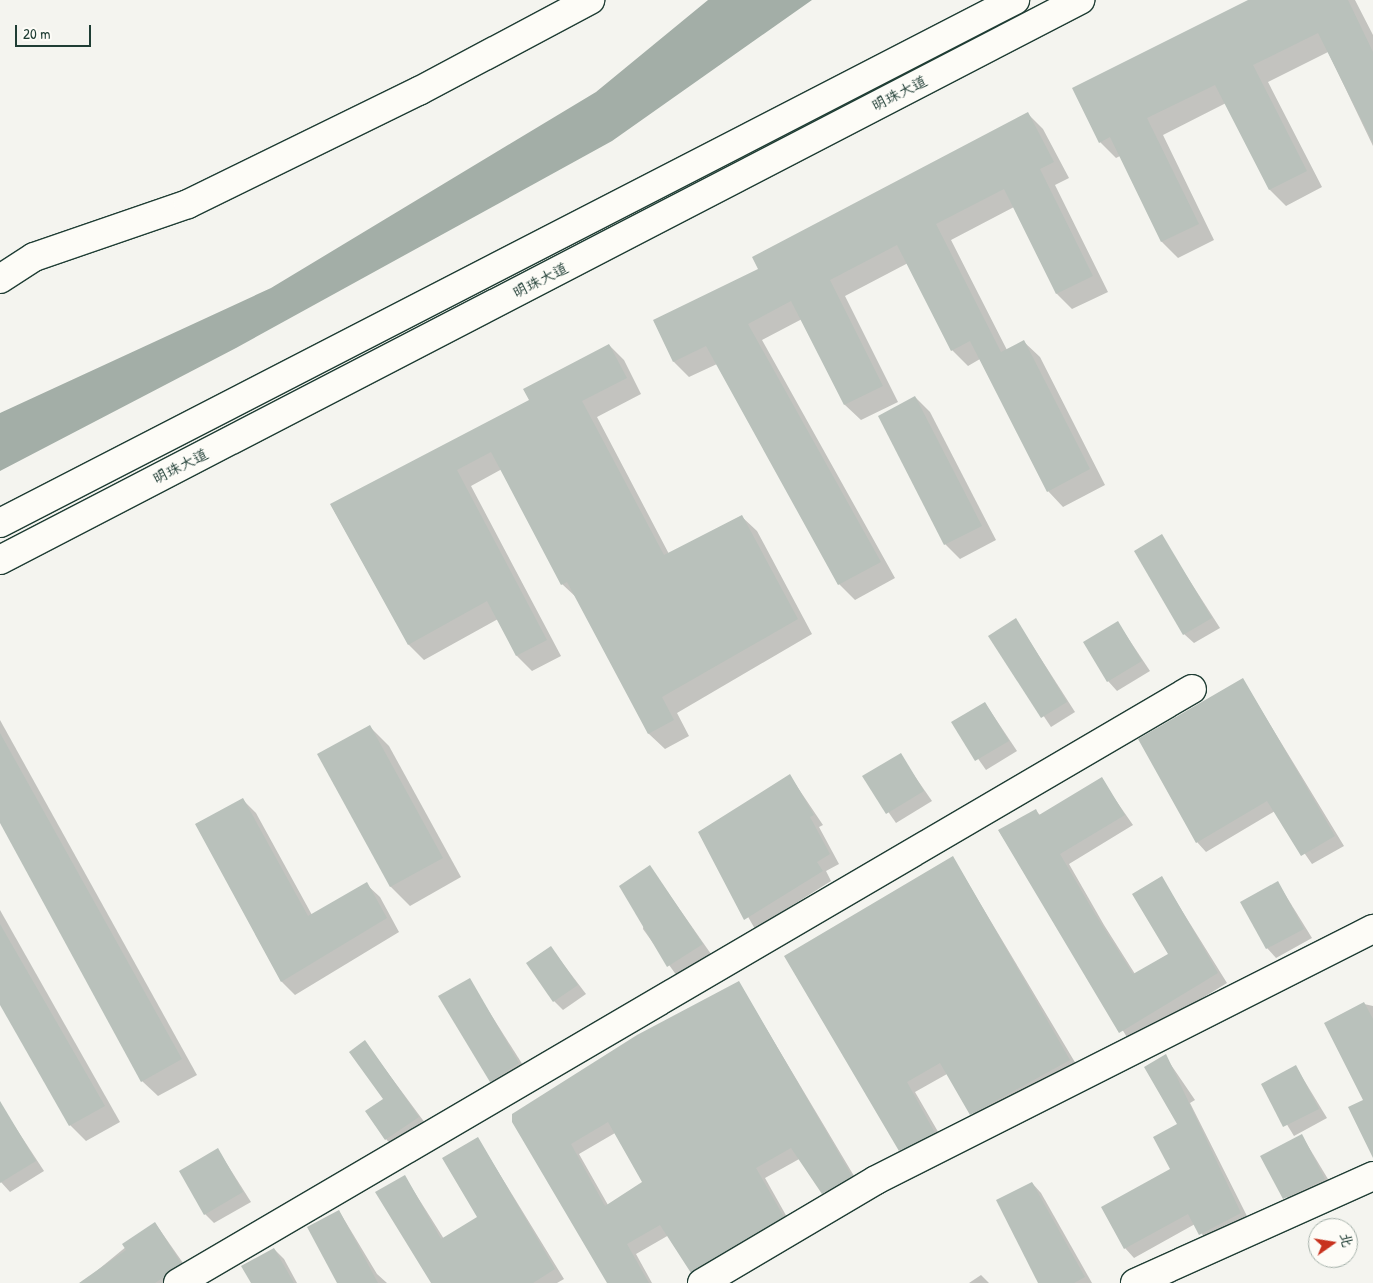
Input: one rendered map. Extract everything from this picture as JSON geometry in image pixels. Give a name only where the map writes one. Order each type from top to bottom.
[{"type":"street","points":[[0,279],[34,257],[188,204],[419,92],[590,0]]},
{"type":"street","name":"明珠大道","points":[[0,523],[1016,0]]},
{"type":"street","name":"明珠大道","points":[[0,560],[1080,0]]},
{"type":"street","points":[[178,1283],[1192,689]]},
{"type":"street","points":[[702,1283],[876,1180],[1373,929]]},
{"type":"street","points":[[1135,1283],[1373,1176]]},
{"type":"shaded area","points":[[708,0],[812,0],[612,141],[236,348],[0,471],[0,413],[271,288],[596,92]]},
{"type":"building","points":[[1248,0],[1348,0],[1373,52],[1373,143],[1318,33],[1253,65],[1307,171],[1269,190],[1215,85],[1147,118],[1199,224],[1161,242],[1110,137],[1099,143],[1072,88]]},
{"type":"building","points":[[1028,112],[1054,162],[1040,169],[1093,276],[1056,294],[1004,189],[936,224],[1001,352],[1024,340],[1090,469],[1047,492],[970,341],[951,351],[897,245],[830,280],[883,386],[844,405],[791,301],[748,324],[881,562],[838,585],[706,346],[673,362],[653,320],[758,269],[752,257]]},
{"type":"building","points":[[609,344],[627,378],[582,401],[664,555],[742,515],[798,619],[662,697],[674,720],[648,734],[567,582],[561,585],[491,452],[457,470],[547,640],[516,656],[487,601],[408,645],[330,504],[529,400],[523,389]]},
{"type":"building","points":[[915,396],[982,526],[944,545],[878,416]]},
{"type":"building","points":[[1162,534],[1212,618],[1183,635],[1134,551]]},
{"type":"building","points":[[1016,618],[1067,702],[1041,718],[988,636]]},
{"type":"building","points":[[1118,621],[1142,661],[1107,682],[1083,642]]},
{"type":"building","points":[[1243,678],[1335,836],[1301,856],[1267,801],[1196,843],[1138,739]]},
{"type":"building","points":[[985,702],[1009,741],[975,761],[951,722]]},
{"type":"building","points":[[370,725],[443,858],[390,887],[317,754]]},
{"type":"building","points":[[0,733],[182,1059],[141,1082],[0,823]]},
{"type":"building","points":[[901,753],[924,791],[886,814],[862,776]]},
{"type":"building","points":[[790,774],[814,815],[810,817],[830,854],[817,862],[823,871],[744,920],[698,832]]},
{"type":"building","points":[[1102,777],[1125,815],[1060,854],[1095,914],[1133,974],[1168,954],[1132,894],[1162,876],[1218,973],[1119,1033],[998,830],[1036,809],[1039,815]]},
{"type":"building","points":[[243,798],[308,916],[367,882],[387,918],[281,982],[195,824]]},
{"type":"building","points":[[953,856],[1070,1060],[970,1115],[940,1063],[907,1082],[935,1133],[899,1151],[784,956]]},
{"type":"building","points":[[650,865],[703,944],[667,967],[619,886]]},
{"type":"building","points":[[1278,881],[1304,929],[1266,949],[1240,902]]},
{"type":"building","points":[[0,924],[105,1106],[69,1126],[0,1005]]},
{"type":"building","points":[[551,946],[578,985],[553,1002],[526,963]]},
{"type":"building","points":[[470,978],[519,1063],[490,1082],[438,996]]},
{"type":"building","points":[[739,981],[852,1176],[822,1194],[791,1148],[756,1168],[784,1217],[691,1273],[660,1225],[627,1244],[649,1283],[607,1283],[512,1122],[512,1114],[637,1035]],"holes":[[[608,1122],[642,1182],[605,1206],[571,1144]]]},
{"type":"building","points":[[1364,1002],[1373,1019],[1373,1158],[1348,1107],[1363,1100],[1324,1023]]},
{"type":"building","points":[[365,1040],[419,1117],[385,1140],[365,1111],[383,1099],[349,1052]]},
{"type":"building","points":[[1166,1054],[1241,1213],[1199,1235],[1188,1214],[1124,1249],[1101,1207],[1170,1169],[1153,1137],[1177,1124],[1144,1067]]},
{"type":"building","points":[[1296,1065],[1319,1109],[1283,1127],[1261,1084]]},
{"type":"building","points":[[0,1101],[36,1161],[0,1183]]},
{"type":"building","points":[[1302,1134],[1325,1179],[1283,1199],[1260,1156]]},
{"type":"building","points":[[478,1137],[555,1269],[533,1283],[431,1283],[375,1192],[405,1175],[441,1239],[477,1217],[442,1158]]},
{"type":"building","points":[[218,1148],[243,1192],[204,1215],[179,1171]]},
{"type":"building","points":[[1032,1182],[1085,1277],[1074,1283],[1038,1283],[996,1200]]},
{"type":"building","points":[[339,1210],[378,1283],[337,1283],[307,1227]]},
{"type":"building","points":[[155,1222],[181,1263],[164,1277],[155,1283],[79,1283],[126,1250],[122,1244]]},
{"type":"building","points":[[274,1248],[294,1283],[251,1283],[241,1266]]}]
